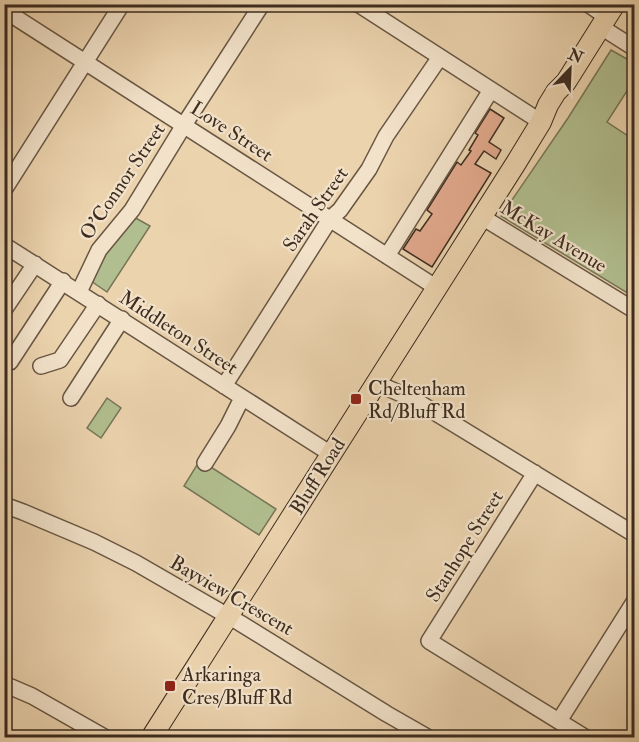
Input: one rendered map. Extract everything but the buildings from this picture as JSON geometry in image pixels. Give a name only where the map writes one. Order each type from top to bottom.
[{"type":"main road","name":"Bluff Road","points":[[151,738],[541,122],[563,96],[566,82],[608,16]]},
{"type":"street","points":[[4,190],[122,4]]},
{"type":"street","name":"O'Connor Street","points":[[79,292],[99,250],[132,210],[262,4]]},
{"type":"street","points":[[358,4],[541,122]]},
{"type":"street","points":[[588,4],[608,16],[634,48]]},
{"type":"street","name":"Love Street","points":[[4,10],[436,288]]},
{"type":"street","name":"Sarah Street","points":[[224,386],[330,219],[340,210],[369,169],[386,136],[440,57]]},
{"type":"street","points":[[387,255],[491,90]]},
{"type":"street","name":"McKay Avenue","points":[[482,217],[634,310]]},
{"type":"street","name":"Middleton Street","points":[[4,245],[331,454]]},
{"type":"street","points":[[4,310],[35,264]]},
{"type":"street","points":[[10,362],[63,281]]},
{"type":"street","points":[[41,366],[60,360],[98,304]]},
{"type":"street","points":[[71,398],[122,319]]},
{"type":"street","points":[[379,378],[634,534]]},
{"type":"street","points":[[205,463],[243,398]]},
{"type":"street","name":"Stanhope Street","points":[[535,473],[429,641],[559,721]]},
{"type":"street","name":"Bayview Crescent","points":[[4,505],[125,557],[228,616],[429,738]]},
{"type":"street","points":[[586,738],[559,721],[634,602]]},
{"type":"street","points":[[4,684],[32,696],[106,738]]},
{"type":"green space","points":[[611,50],[634,63],[634,80],[607,122],[634,140],[634,297],[501,216]]},
{"type":"green space","points":[[132,216],[150,226],[107,292],[91,281],[93,272]]},
{"type":"green space","points":[[107,398],[121,408],[101,438],[87,428]]},
{"type":"green space","points":[[200,460],[276,509],[259,535],[184,486]]},
{"type":"place","name":"Cheltenham Rd/Bluff Rd","points":[[356,399]]},
{"type":"place","name":"Arkaringa Cres/Bluff Rd","points":[[170,686]]}]
